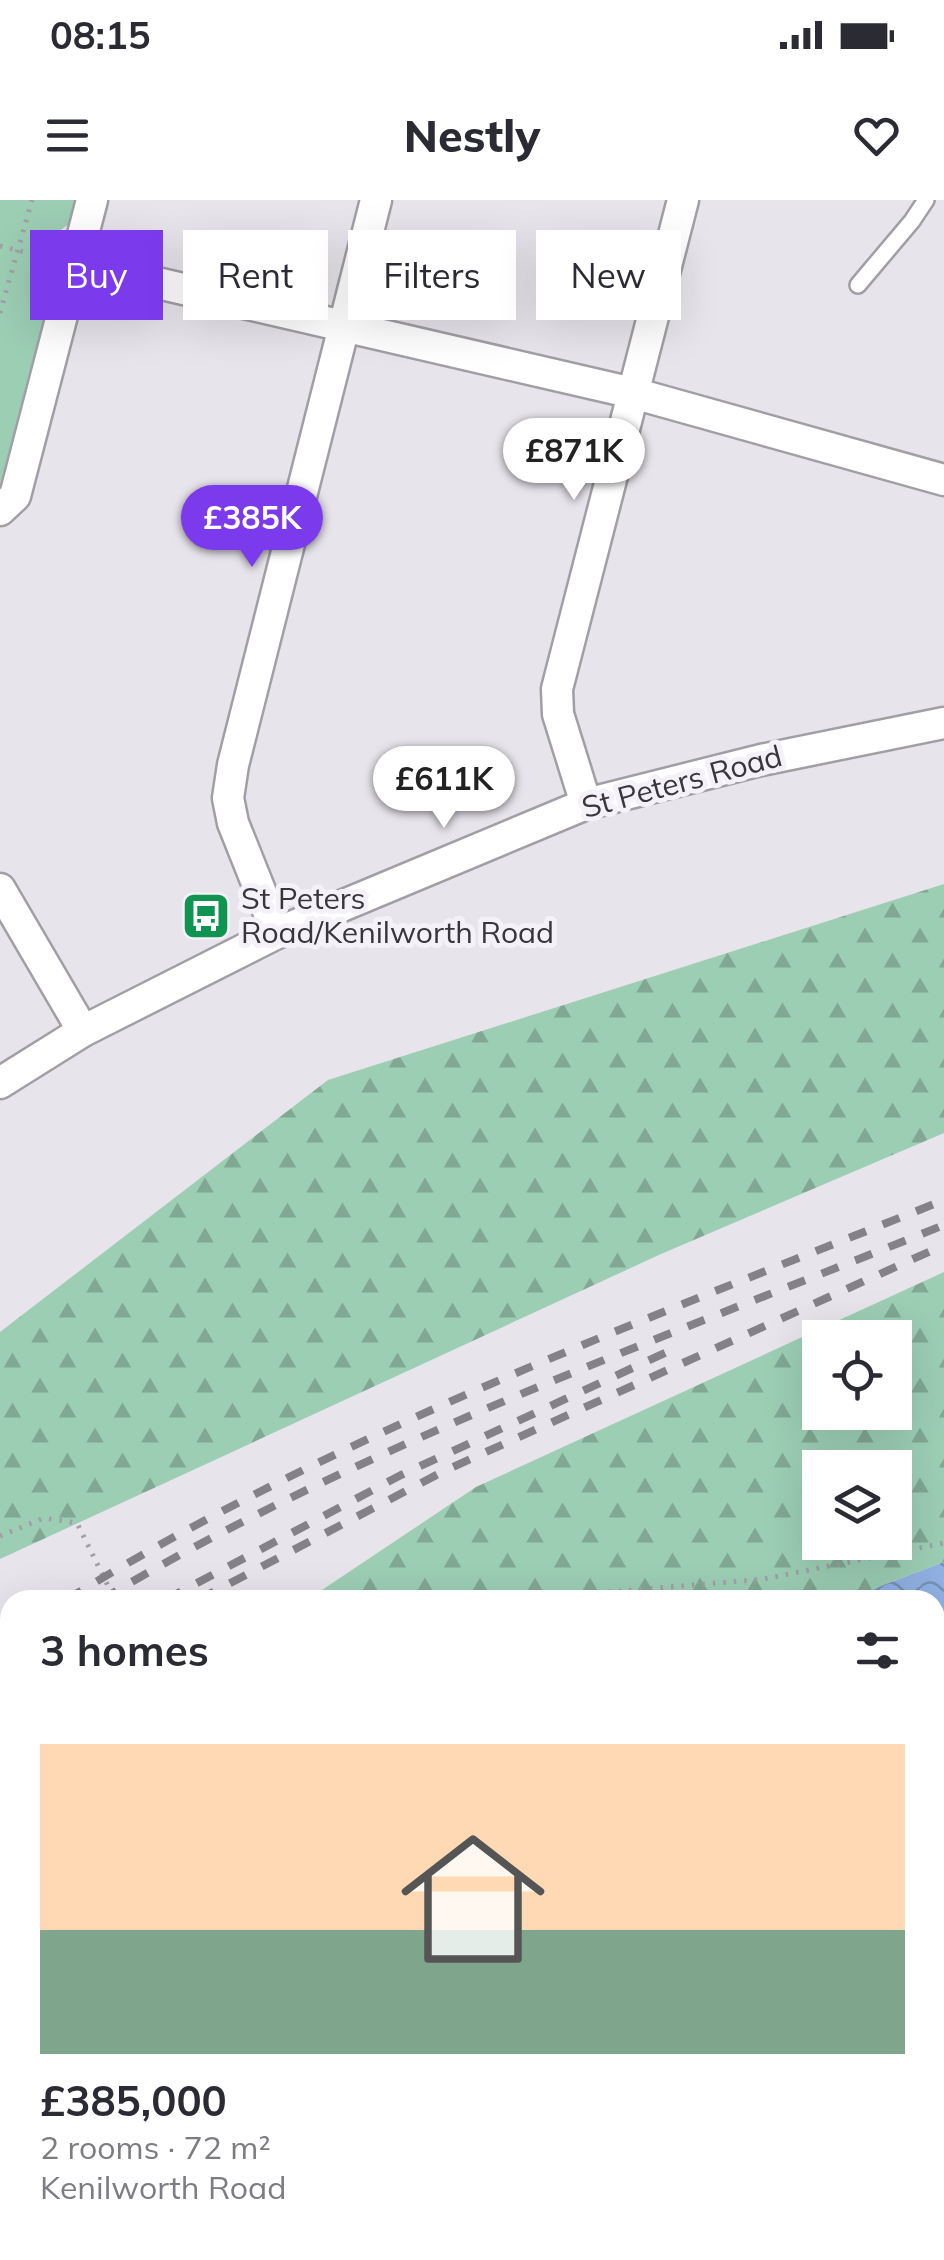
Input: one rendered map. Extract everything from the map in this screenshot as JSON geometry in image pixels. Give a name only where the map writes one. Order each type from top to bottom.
[{"type":"street","points":[[84,230],[92,200]]},
{"type":"street","points":[[277,933],[233,823],[228,798],[233,764],[376,200]]},
{"type":"street","points":[[586,804],[558,714],[558,689],[683,200]]},
{"type":"street","points":[[163,283],[633,392],[944,480]]},
{"type":"street","points":[[0,510],[15,496],[61,320]]},
{"type":"street","name":"St Peters Road","points":[[0,1083],[83,1031],[277,933],[586,804],[760,760],[944,723]]},
{"type":"street","points":[[0,889],[83,1031]]},
{"type":"lane","points":[[858,285],[926,200]]},
{"type":"path","points":[[0,313],[32,200]]},
{"type":"path","points":[[0,246],[30,253]]},
{"type":"path","points":[[0,1536],[44,1518],[77,1522],[110,1590]]},
{"type":"path","points":[[633,1590],[764,1579],[944,1543]]},
{"type":"green space","points":[[0,200],[84,200],[75,220],[60,230],[30,230],[30,320],[50,320],[0,496]]},
{"type":"green space","points":[[944,884],[944,1133],[661,1254],[0,1559],[0,1332],[328,1080]]},
{"type":"green space","points":[[944,1272],[944,1562],[870,1590],[322,1590],[476,1487],[802,1337],[802,1430],[912,1430],[912,1320],[840,1320]]},
{"type":"water","points":[[944,1562],[944,1590],[870,1590]]},
{"type":"railway","points":[[83,1590],[170,1539],[386,1431],[607,1335],[944,1200]]},
{"type":"railway","points":[[119,1590],[200,1544],[408,1443],[623,1352],[944,1225]]},
{"type":"railway","points":[[217,1590],[444,1471],[944,1245]]},
{"type":"railway","points":[[184,1590],[401,1475],[667,1352]]},
{"type":"place","name":"St Peters Road/Kenilworth Road","points":[[206,916]]}]
